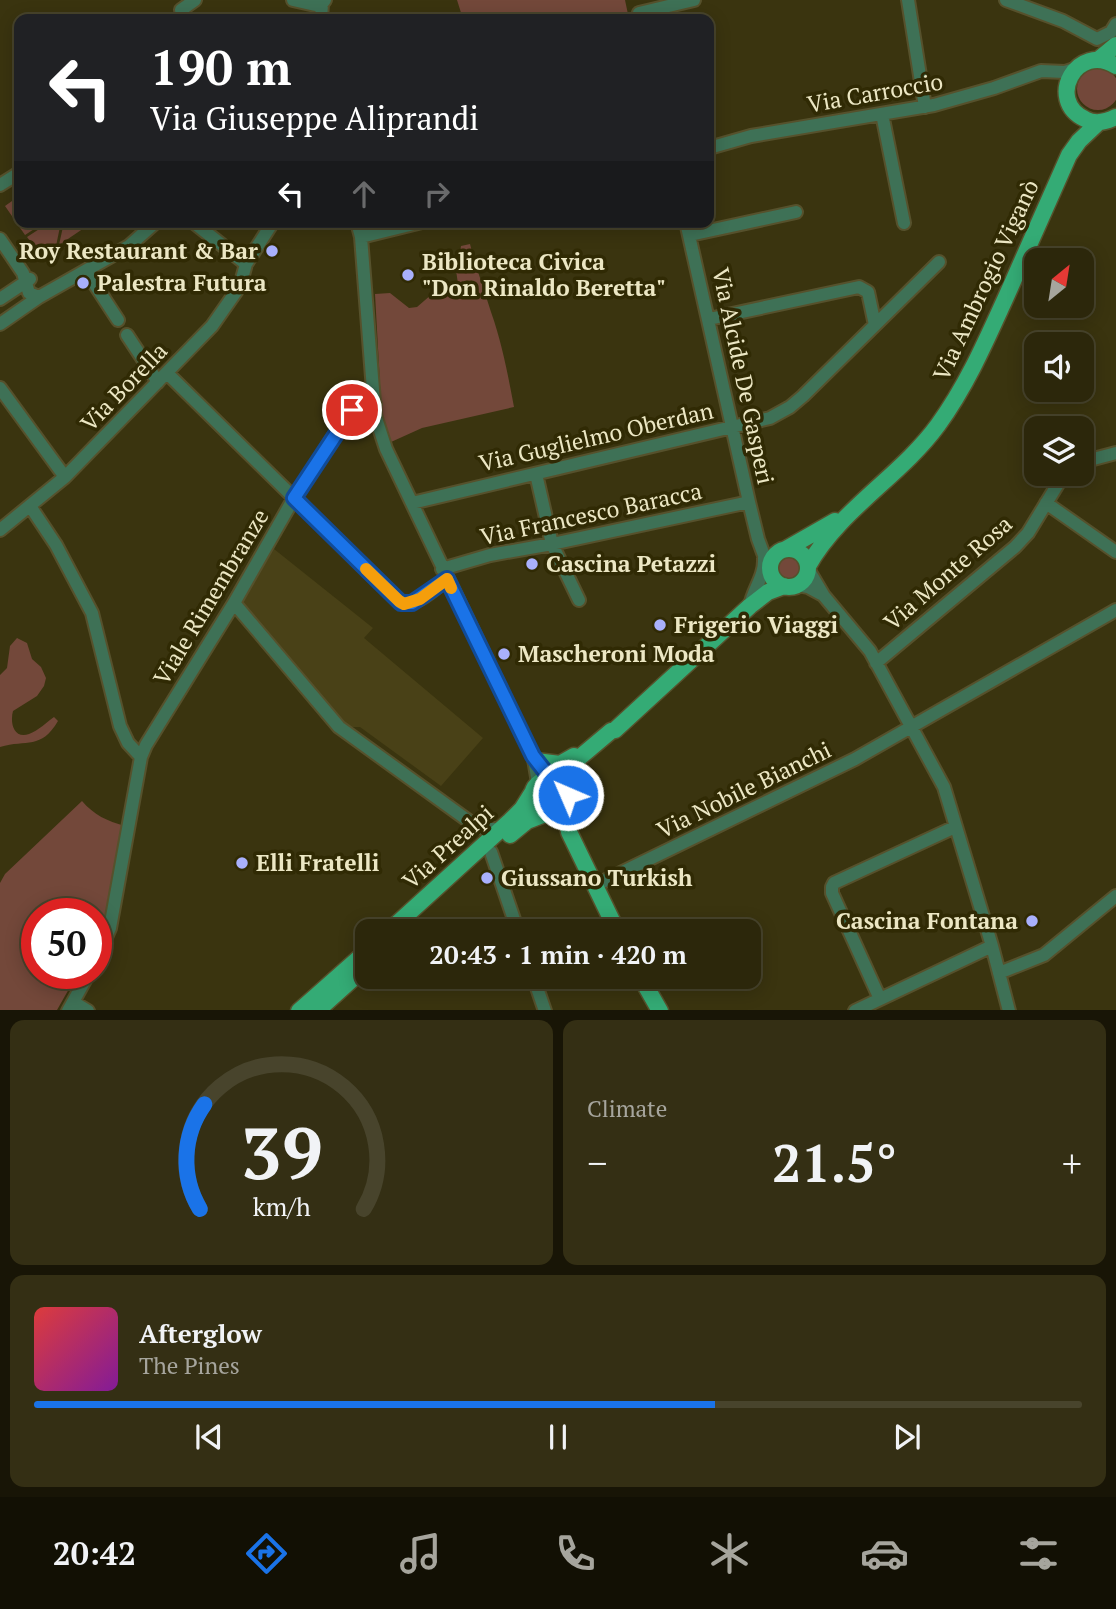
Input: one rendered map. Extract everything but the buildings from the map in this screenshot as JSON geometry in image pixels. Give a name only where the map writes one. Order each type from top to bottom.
[{"type":"main road","points":[[1066,87],[1077,68],[1098,60],[1116,45]]},
{"type":"main road","points":[[1098,60],[1116,66]]},
{"type":"main road","name":"Via Ambrogio Viganò","points":[[544,783],[610,733],[750,606],[779,567],[893,475],[925,441],[964,386],[1069,155],[1075,130],[1075,114],[1070,106],[1066,87]]},
{"type":"main road","points":[[1075,114],[1098,122],[1116,117]]},
{"type":"main road","name":"Via Ambrogio Viganò","points":[[1069,155],[1098,122]]},
{"type":"main road","name":"Via Ambrogio Viganò","points":[[779,567],[805,579],[808,567],[824,541],[852,510]]},
{"type":"main road","points":[[779,567],[792,549],[803,555],[808,567]]},
{"type":"main road","points":[[534,758],[554,764],[567,762],[597,738],[610,733]]},
{"type":"main road","name":"Via Ambrogio Viganò","points":[[557,808],[579,767],[614,734],[610,733]]},
{"type":"main road","points":[[557,808],[534,806],[544,783],[563,783],[557,808],[611,919]]},
{"type":"main road","name":"Via Prealpi","points":[[416,919],[488,849],[544,783]]},
{"type":"main road","name":"Via Prealpi","points":[[403,919],[519,826],[557,808]]},
{"type":"main road","points":[[299,1010],[355,961]]},
{"type":"main road","points":[[317,1010],[355,976]]},
{"type":"main road","points":[[648,989],[660,1010]]},
{"type":"street","points":[[181,10],[195,0]]},
{"type":"street","points":[[293,0],[315,5],[323,2]]},
{"type":"street","points":[[638,11],[694,0]]},
{"type":"street","points":[[908,0],[925,107]]},
{"type":"street","points":[[1006,0],[1063,21],[1097,39],[1111,32],[1116,24]]},
{"type":"street","name":"Via Carroccio","points":[[714,147],[751,136],[951,102],[1046,70],[1065,72],[1077,68]]},
{"type":"street","points":[[1046,70],[1066,87]]},
{"type":"street","points":[[882,114],[904,223]]},
{"type":"street","points":[[714,225],[796,212]]},
{"type":"street","points":[[0,299],[31,283],[55,288],[129,246],[149,228]]},
{"type":"street","points":[[201,228],[246,264]]},
{"type":"street","name":"Via Borella","points":[[0,530],[65,477],[212,326],[240,286],[246,264],[269,228]]},
{"type":"street","points":[[359,228],[362,237],[372,404],[386,449],[544,783]]},
{"type":"street","points":[[362,237],[398,228]]},
{"type":"street","name":"Via Alcide De Gasperi","points":[[688,229],[758,539],[769,547],[779,567],[824,596]]},
{"type":"street","points":[[0,239],[31,283]]},
{"type":"street","name":"Via Guglielmo Oberdan","points":[[412,503],[770,418],[790,407],[939,262]]},
{"type":"street","points":[[86,271],[118,320]]},
{"type":"street","points":[[0,324],[31,283]]},
{"type":"street","points":[[709,319],[859,286],[867,292],[875,325]]},
{"type":"street","points":[[127,335],[162,378],[294,498]]},
{"type":"street","points":[[0,388],[65,477]]},
{"type":"street","name":"Viale Rimembranze","points":[[141,757],[294,498],[348,414],[372,404]]},
{"type":"street","points":[[1094,459],[1116,453]]},
{"type":"street","points":[[536,474],[552,544],[579,600]]},
{"type":"street","name":"Via Monte Rosa","points":[[876,663],[1015,547],[1028,533],[1057,486]]},
{"type":"street","name":"Via Francesco Baracca","points":[[294,498],[399,601],[408,604],[420,599],[444,574],[490,555],[749,502]]},
{"type":"street","points":[[1046,503],[1116,552]]},
{"type":"street","points":[[30,506],[56,545],[92,613],[120,726],[128,743],[141,757],[112,917]]},
{"type":"street","points":[[808,567],[824,596],[864,643],[944,787],[1009,1010]]},
{"type":"street","points":[[234,603],[338,727],[477,827],[501,831]]},
{"type":"street","name":"Via Nobile Bianchi","points":[[594,886],[855,759],[1116,610]]},
{"type":"street","points":[[477,827],[514,919]]},
{"type":"street","points":[[880,999],[832,893],[832,887],[834,883],[955,827]]},
{"type":"street","points":[[999,972],[1044,955],[1116,896]]},
{"type":"street","points":[[855,1010],[992,946]]},
{"type":"street","points":[[80,989],[71,1006],[88,1010]]},
{"type":"street","points":[[538,989],[545,1010]]},
{"type":"shaded area","points":[[457,0],[625,0],[628,14],[461,14]]},
{"type":"shaded area","points":[[1098,68],[1113,74],[1117,81],[1117,97],[1113,104],[1098,110],[1083,104],[1077,89],[1083,74]]},
{"type":"shaded area","points":[[14,200],[14,219],[5,206]]},
{"type":"shaded area","points":[[20,228],[36,228],[25,235]]},
{"type":"shaded area","points":[[41,228],[60,228],[56,246],[41,256],[27,237]]},
{"type":"shaded area","points":[[63,228],[84,228],[59,245]]},
{"type":"shaded area","points":[[470,244],[498,335],[514,407],[422,428],[391,442],[382,420],[375,294],[390,293],[409,308],[417,307],[439,288],[458,284],[454,256],[460,252],[461,246]]},
{"type":"shaded area","points":[[274,549],[373,628],[364,638],[483,738],[441,786],[360,727],[347,727],[241,602]]},
{"type":"shaded area","points":[[789,554],[799,558],[803,568],[799,578],[789,582],[779,578],[775,568],[779,558]]},
{"type":"shaded area","points":[[17,638],[27,643],[32,659],[41,667],[46,678],[37,696],[13,711],[14,729],[24,735],[39,729],[54,717],[58,721],[46,736],[39,740],[0,747],[0,675],[7,668],[10,646]]},
{"type":"shaded area","points":[[550,783],[560,787],[564,797],[560,807],[550,811],[540,807],[536,797],[540,787]]},
{"type":"shaded area","points":[[82,801],[101,817],[125,826],[109,898],[21,898],[21,989],[69,989],[57,1010],[0,1010],[0,883],[5,874]]},
{"type":"slow traffic","points":[[366,569],[404,604],[420,599],[447,579],[451,588]]},
{"type":"place","name":"Roy Restaurant & Bar","points":[[272,251]]},
{"type":"place","name":"Biblioteca Civica \"Don Rinaldo Beretta\"","points":[[408,275]]},
{"type":"place","name":"Palestra Futura","points":[[83,283]]},
{"type":"place","name":"Cascina Petazzi","points":[[532,564]]},
{"type":"place","name":"Frigerio Viaggi","points":[[660,625]]},
{"type":"place","name":"Mascheroni Moda","points":[[504,654]]},
{"type":"place","name":"Elli Fratelli","points":[[242,863]]},
{"type":"place","name":"Giussano Turkish","points":[[487,878]]},
{"type":"place","name":"Cascina Fontana","points":[[1032,921]]},
{"type":"route","points":[[352,410],[294,498],[401,603],[408,604],[420,599],[447,579],[533,756],[551,779],[563,783],[568,795]]}]
